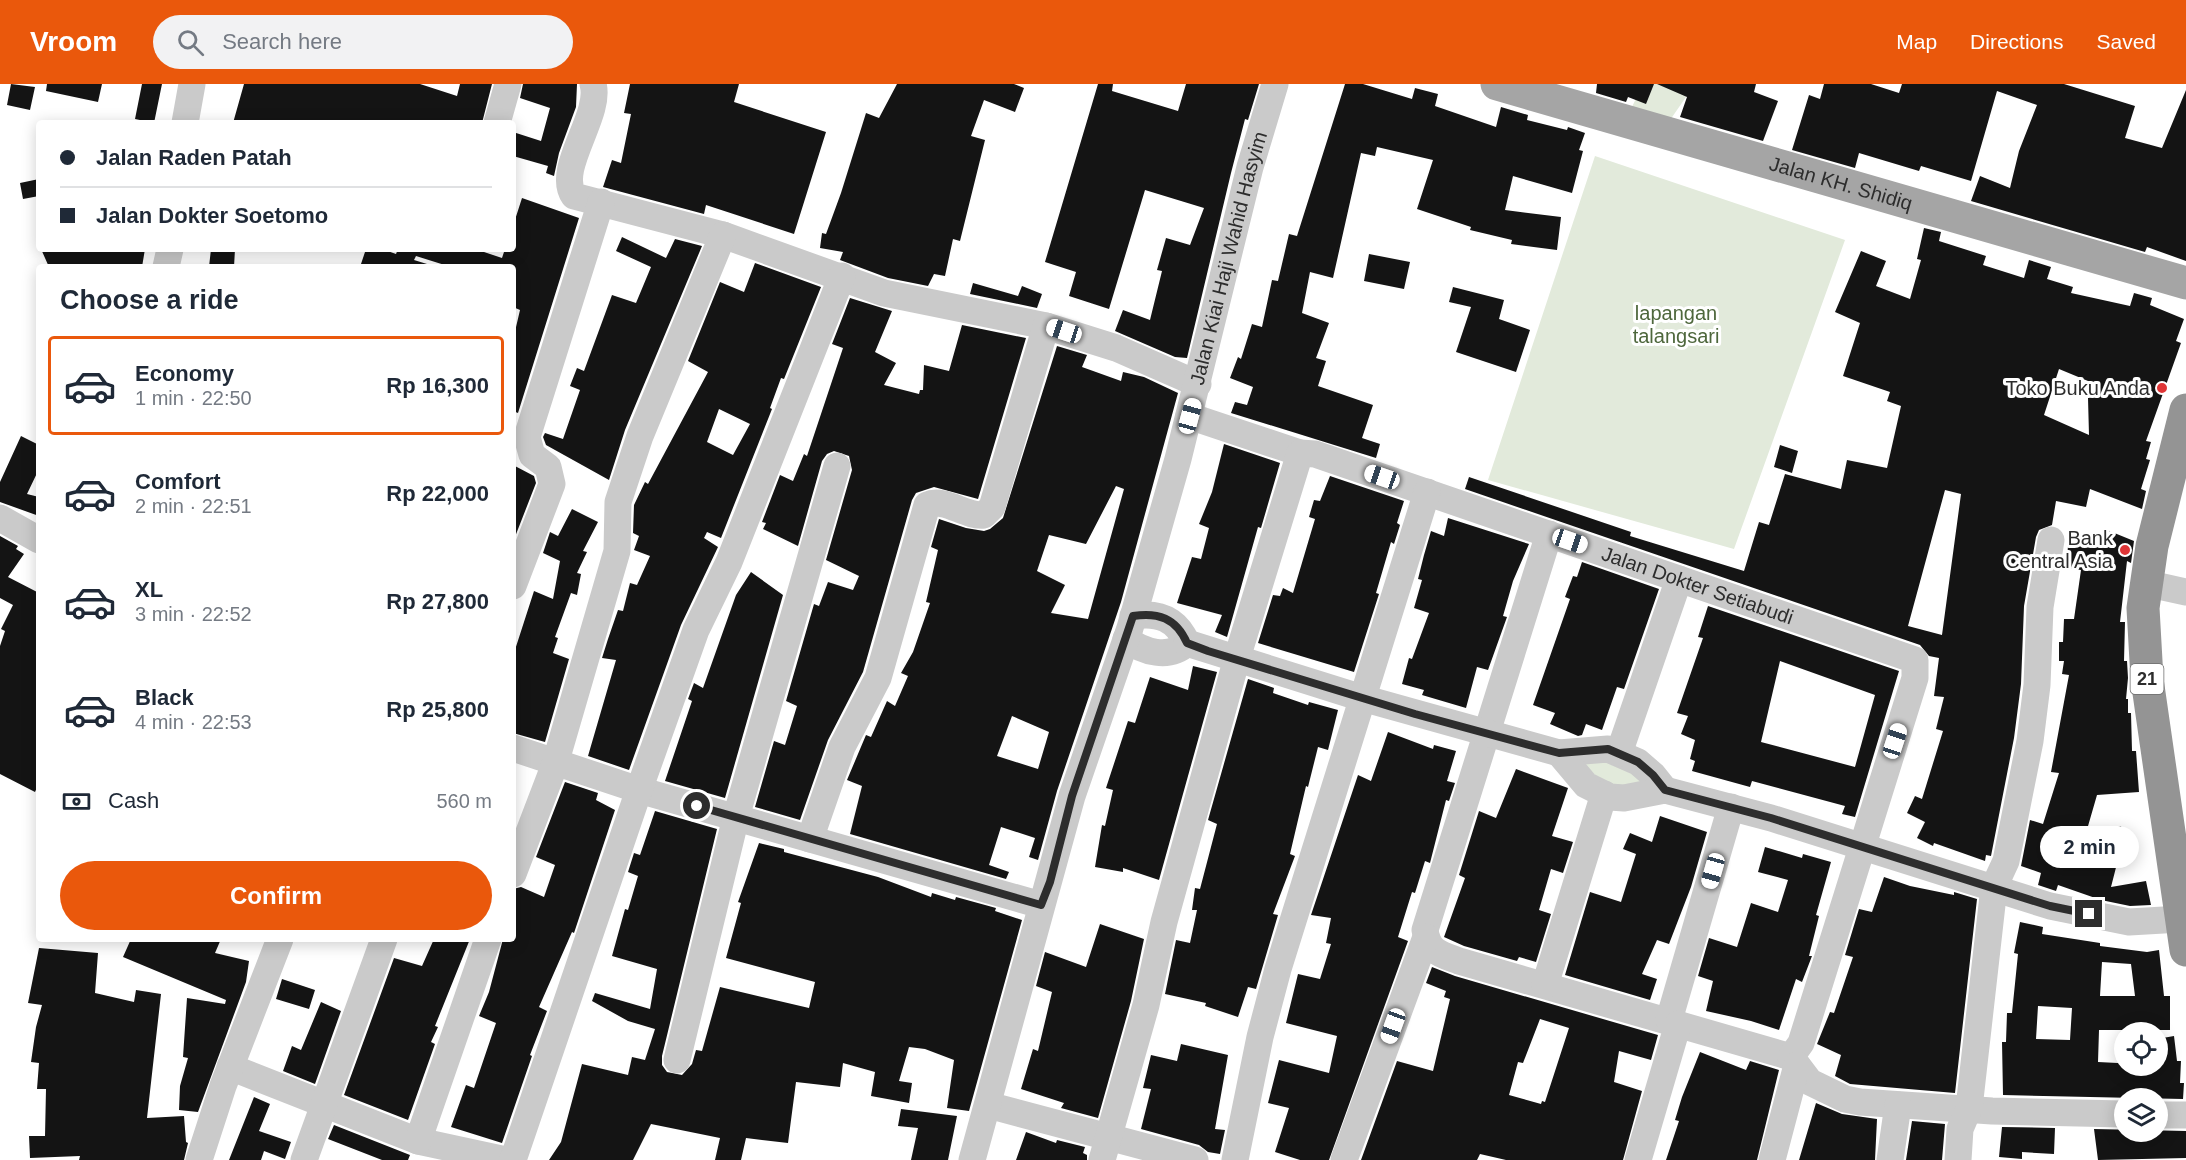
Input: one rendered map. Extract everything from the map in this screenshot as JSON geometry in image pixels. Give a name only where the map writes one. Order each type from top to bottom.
[{"type":"highway","name":"21","points":[[2184,935],[2143,639],[2145,583],[2186,410]]},
{"type":"main road","name":"Jalan KH. Shidiq","points":[[1497,84],[2186,283]]},
{"type":"street","points":[[186,120],[192,84]]},
{"type":"street","points":[[498,120],[508,84]]},
{"type":"street","points":[[593,84],[596,101],[580,137],[569,184],[574,196],[723,235],[884,293],[1046,326],[1116,348],[1198,384]]},
{"type":"street","name":"Jalan Kiai Haji Wahid Hasyim","points":[[972,1160],[1072,796],[1129,627],[1190,416],[1250,167],[1275,84]]},
{"type":"street","points":[[516,578],[552,484],[548,467],[532,455],[527,437],[601,202]]},
{"type":"street","points":[[516,866],[555,764],[617,551],[618,502],[640,436],[723,235]]},
{"type":"street","points":[[513,1160],[696,630],[729,562],[842,276]]},
{"type":"street","points":[[810,839],[842,747],[878,678],[927,505],[938,502],[976,516],[984,515],[992,507],[1046,326]]},
{"type":"street","name":"Jalan Dokter Setiabudi","points":[[1190,416],[1297,463],[1315,454],[1908,657],[1916,663],[1915,678],[1862,845]]},
{"type":"street","points":[[1105,1148],[1237,658],[1297,463]]},
{"type":"street","points":[[677,1060],[736,818],[837,465]]},
{"type":"street","points":[[1235,1160],[1260,1036],[1281,961],[1427,492]]},
{"type":"street","points":[[0,518],[36,538]]},
{"type":"street","points":[[1549,534],[1426,924],[1428,946],[1435,953],[1674,1022],[1794,1061],[1810,1082],[1845,1099],[1898,1105],[2114,1114]]},
{"type":"street","points":[[1958,1160],[1960,1129],[1969,1108],[1994,887],[2006,861],[2030,741],[2037,685],[2040,607],[2051,540]]},
{"type":"street","points":[[1619,753],[1679,579]]},
{"type":"street","points":[[2145,583],[2186,592]]},
{"type":"street","points":[[1187,643],[1169,653],[1160,653],[1134,645],[1129,627],[1163,616],[1176,625],[1187,643],[1362,698],[1559,753],[1600,749],[1619,753],[1638,762],[1665,790]]},
{"type":"street","points":[[516,749],[555,764],[639,790],[1041,905]]},
{"type":"street","points":[[1559,753],[1586,784],[1604,794],[1624,798],[1665,790],[1862,845],[2050,906],[2184,935]]},
{"type":"street","points":[[1545,985],[1604,794]]},
{"type":"street","points":[[1638,1160],[1731,807]]},
{"type":"street","points":[[1772,1160],[1794,1061],[1862,845]]},
{"type":"street","points":[[1344,1160],[1426,937]]},
{"type":"street","points":[[199,1160],[230,1067],[279,942]]},
{"type":"street","points":[[304,1160],[383,942]]},
{"type":"street","points":[[418,1141],[487,942]]},
{"type":"street","points":[[230,1067],[418,1141],[506,1160]]},
{"type":"street","points":[[988,1105],[1105,1148],[1195,1160]]},
{"type":"street","points":[[1890,1160],[1898,1105]]},
{"type":"street","points":[[2168,1115],[2186,1115]]},
{"type":"green space","points":[[1643,84],[1690,84],[1686,97],[1668,123],[1630,111]]},
{"type":"green space","name":"lapangan talangsari","points":[[1595,156],[1845,240],[1734,549],[1488,480]]},
{"type":"green space","points":[[1578,760],[1617,761],[1652,785],[1610,788]]},
{"type":"building","points":[[11,84],[35,87],[30,110],[7,105]]},
{"type":"building","points":[[47,84],[102,84],[98,102],[46,91]]},
{"type":"building","points":[[142,84],[162,84],[155,120],[135,119]]},
{"type":"building","points":[[244,84],[420,84],[457,96],[460,84],[492,84],[483,120],[234,120]]},
{"type":"building","points":[[523,84],[577,84],[576,107],[559,153],[554,176],[546,173],[548,166],[516,157],[516,133],[541,141],[550,108],[520,98]]},
{"type":"building","points":[[630,84],[739,84],[734,102],[826,132],[794,234],[706,205],[704,214],[603,187],[612,160],[621,163],[631,114],[624,113]]},
{"type":"building","points":[[897,84],[1014,84],[1024,88],[1015,112],[984,100],[971,136],[985,140],[960,241],[953,239],[945,276],[934,274],[928,286],[888,278],[840,260],[843,252],[820,248],[822,233],[826,234],[866,113],[879,118]]},
{"type":"building","points":[[1098,84],[1113,84],[1112,91],[1178,111],[1186,84],[1259,84],[1248,120],[1245,119],[1187,358],[1175,357],[1115,331],[1123,310],[1150,320],[1162,271],[1157,270],[1166,238],[1190,245],[1204,208],[1145,190],[1109,309],[1069,296],[1076,272],[1045,262]]},
{"type":"building","points":[[1345,84],[1363,84],[1412,99],[1415,88],[1438,94],[1435,106],[1496,127],[1501,107],[1528,115],[1527,120],[1567,130],[1568,127],[1585,133],[1579,150],[1583,151],[1572,193],[1513,176],[1505,210],[1561,217],[1557,250],[1511,244],[1512,240],[1470,230],[1471,227],[1417,209],[1433,160],[1377,147],[1375,156],[1361,153],[1333,278],[1310,272],[1302,313],[1329,323],[1316,358],[1326,361],[1318,386],[1373,405],[1362,438],[1380,444],[1376,458],[1231,413],[1235,402],[1247,405],[1253,387],[1230,378],[1238,357],[1241,359],[1252,324],[1262,327],[1272,280],[1278,281],[1289,234],[1297,236]]},
{"type":"building","points":[[1597,84],[1654,84],[1646,104],[1628,97],[1626,102],[1596,93]]},
{"type":"building","points":[[1657,84],[1756,84],[1754,92],[1778,101],[1763,141],[1680,117],[1687,97]]},
{"type":"building","points":[[1824,84],[1871,84],[1899,93],[1902,84],[2064,84],[2135,106],[2125,138],[2162,148],[2186,90],[2186,261],[2147,247],[2145,252],[1971,201],[1980,176],[2010,188],[2019,151],[2037,105],[1997,91],[1971,181],[1921,166],[1919,171],[1859,153],[1855,168],[1792,150],[1809,95],[1820,99]]},
{"type":"building","points":[[36,180],[36,197],[23,199],[20,183]]},
{"type":"building","points":[[522,198],[579,218],[518,413],[516,412],[516,327],[520,310],[516,308],[516,264],[441,264],[416,256],[414,260],[427,264],[361,264],[365,252],[396,254],[397,252],[484,252],[502,258],[504,252],[516,252],[516,217]]},
{"type":"building","points":[[1924,228],[1941,232],[1939,241],[1986,256],[1983,265],[2024,278],[2029,260],[2051,267],[2047,279],[2073,287],[2071,293],[2130,306],[2134,293],[2152,298],[2150,305],[2184,319],[2176,341],[2181,343],[2146,441],[2151,442],[2146,459],[2150,460],[2141,489],[2146,491],[2142,509],[2090,489],[2086,507],[2056,501],[2052,525],[2039,530],[2036,537],[2024,606],[2021,684],[2014,738],[1991,856],[1986,855],[1985,861],[1934,843],[1933,846],[1917,838],[1925,822],[1907,813],[1915,796],[1922,799],[1943,731],[1936,729],[1944,697],[1934,696],[1939,658],[1929,656],[1920,645],[1465,489],[1469,477],[1631,532],[1630,536],[1744,571],[1759,522],[1769,525],[1785,474],[1841,489],[1847,460],[1887,468],[1901,406],[1887,401],[1890,392],[1843,376],[1860,323],[1835,312],[1861,251],[1886,261],[1876,286],[1910,299],[1921,260],[1917,259]],"holes":[[[2059,369],[2088,381],[2083,396],[2088,398],[2089,435],[2044,415]],[[1945,490],[1961,494],[1942,635],[1908,626]]]},
{"type":"building","points":[[622,237],[666,258],[675,239],[702,246],[625,430],[609,480],[546,445],[543,437],[545,433],[563,439],[580,390],[570,386],[577,368],[584,371],[612,295],[636,303],[651,267],[616,251]]},
{"type":"building","points":[[42,252],[144,252],[142,264],[48,264]]},
{"type":"building","points":[[211,252],[235,252],[234,264],[209,264]]},
{"type":"building","points":[[1369,254],[1410,262],[1404,289],[1364,281]]},
{"type":"building","points":[[755,263],[821,287],[784,379],[781,378],[770,408],[772,409],[721,538],[707,532],[704,538],[718,547],[681,625],[629,770],[588,756],[616,660],[602,658],[618,610],[623,611],[630,583],[637,585],[650,556],[634,550],[639,536],[633,533],[634,505],[645,482],[648,484],[708,372],[688,361],[720,282],[744,292]],"holes":[[[719,409],[750,424],[733,455],[707,442]]]},
{"type":"building","points":[[973,283],[1018,296],[1022,286],[1042,294],[1037,308],[970,294]]},
{"type":"building","points":[[1453,287],[1504,300],[1499,319],[1530,330],[1516,372],[1456,352],[1471,307],[1449,302]]},
{"type":"building","points":[[850,298],[892,311],[875,352],[896,363],[884,385],[919,394],[920,390],[923,390],[924,365],[949,371],[962,325],[1026,338],[978,499],[934,487],[916,493],[912,500],[863,672],[828,740],[800,820],[755,807],[774,741],[785,745],[797,706],[786,701],[814,604],[819,606],[828,582],[853,590],[859,576],[826,560],[852,470],[849,456],[834,451],[827,454],[822,461],[798,546],[763,529],[766,523],[762,522],[780,475],[793,481],[804,454],[807,456],[843,348],[832,344]]},
{"type":"building","points":[[1057,346],[1087,355],[1082,367],[1121,381],[1123,372],[1144,377],[1178,393],[1121,602],[1057,791],[1038,860],[1029,857],[1035,838],[1001,827],[989,865],[1009,872],[1006,879],[850,834],[862,786],[847,780],[866,735],[871,737],[887,701],[895,706],[908,676],[901,673],[913,652],[930,603],[926,602],[938,550],[931,547],[939,519],[984,531],[1003,518]],"holes":[[[1116,486],[1124,489],[1088,619],[1051,613],[1065,585],[1037,571],[1049,535],[1086,544]],[[1012,716],[1049,732],[1038,769],[997,756]]]},
{"type":"building","points":[[21,436],[36,444],[36,475],[27,494],[36,496],[36,515],[0,502],[0,482]]},
{"type":"building","points":[[1224,444],[1280,463],[1261,528],[1258,527],[1227,637],[1215,632],[1222,615],[1177,603],[1192,557],[1201,559],[1209,528],[1199,524],[1212,492]]},
{"type":"building","points":[[1780,445],[1798,451],[1792,473],[1774,467]]},
{"type":"building","points":[[516,467],[534,476],[536,483],[516,534]]},
{"type":"building","points":[[1330,476],[1404,501],[1397,523],[1400,525],[1394,544],[1391,542],[1376,593],[1379,594],[1354,672],[1258,643],[1273,595],[1280,596],[1283,588],[1293,593],[1315,519],[1309,517],[1314,500],[1320,501]]},
{"type":"building","points":[[572,509],[598,522],[583,551],[587,552],[577,573],[581,574],[577,595],[571,593],[555,637],[558,638],[553,653],[569,659],[545,742],[516,734],[516,647],[534,591],[553,599],[560,561],[543,553],[550,532],[558,536]]},
{"type":"building","points":[[1448,518],[1529,544],[1513,581],[1503,616],[1507,617],[1488,670],[1477,667],[1466,708],[1422,695],[1424,690],[1402,684],[1409,658],[1412,659],[1429,613],[1414,608],[1422,580],[1418,579],[1424,555],[1431,531],[1444,536]]},
{"type":"building","points":[[2107,530],[2134,541],[2131,563],[2127,561],[2120,622],[2125,622],[2124,661],[2127,661],[2128,678],[2126,699],[2128,699],[2128,713],[2131,713],[2132,751],[2136,751],[2139,792],[2097,795],[2086,833],[2121,826],[2125,843],[2122,844],[2111,887],[2146,881],[2151,905],[2130,906],[2101,900],[2058,885],[2056,891],[2038,885],[2041,873],[2021,866],[2030,820],[2043,824],[2059,773],[2051,772],[2069,675],[2062,674],[2064,661],[2059,661],[2059,642],[2063,642],[2064,619],[2074,619],[2081,570],[2067,568],[2068,543],[2101,547]]},
{"type":"building","points":[[0,536],[18,546],[16,549],[24,554],[8,577],[36,591],[35,792],[0,774],[0,646],[5,631],[1,629],[13,605],[0,598]]},
{"type":"building","points":[[1582,562],[1659,589],[1624,689],[1617,687],[1602,730],[1586,724],[1582,735],[1578,736],[1550,724],[1555,713],[1533,705],[1570,599],[1565,597],[1573,576],[1577,577]]},
{"type":"building","points":[[751,572],[783,595],[725,798],[665,781],[692,701],[688,699],[694,683],[703,688],[736,595]]},
{"type":"building","points":[[1708,606],[1899,671],[1855,817],[1842,814],[1845,806],[1752,781],[1750,787],[1692,771],[1695,761],[1690,759],[1695,740],[1681,734],[1688,716],[1677,713],[1703,638],[1698,637]],"holes":[[[1780,661],[1875,695],[1855,767],[1761,742]]]},
{"type":"building","points":[[1193,666],[1217,672],[1159,880],[1123,868],[1123,872],[1095,867],[1102,825],[1105,826],[1113,790],[1106,788],[1128,721],[1135,723],[1150,677],[1188,690]]},
{"type":"building","points":[[1248,679],[1274,688],[1273,693],[1308,705],[1309,702],[1338,710],[1328,750],[1318,747],[1308,787],[1306,786],[1290,854],[1295,856],[1273,914],[1278,915],[1256,989],[1248,987],[1238,1017],[1205,1006],[1206,1003],[1165,994],[1176,940],[1190,943],[1197,910],[1192,910],[1195,888],[1200,889],[1217,824],[1208,820]]},
{"type":"building","points":[[1388,732],[1433,749],[1434,745],[1456,751],[1447,781],[1455,783],[1449,801],[1446,800],[1430,863],[1425,861],[1415,893],[1412,892],[1398,937],[1408,941],[1329,1160],[1300,1160],[1275,1152],[1289,1108],[1268,1103],[1279,1060],[1329,1073],[1337,1036],[1286,1023],[1298,974],[1320,979],[1331,944],[1326,943],[1331,918],[1311,915],[1358,775],[1371,781]]},
{"type":"building","points":[[1516,769],[1568,788],[1552,836],[1573,842],[1563,873],[1551,869],[1539,910],[1551,914],[1536,962],[1519,957],[1517,961],[1464,946],[1444,937],[1465,878],[1459,875],[1479,811],[1496,818]]},
{"type":"building","points":[[565,782],[598,793],[596,800],[615,810],[574,933],[572,932],[539,1007],[547,1011],[530,1055],[532,1056],[502,1143],[451,1127],[466,1085],[474,1088],[496,1023],[479,1016],[489,992],[502,942],[516,942],[516,888],[521,887],[544,897],[555,865],[536,857]]},
{"type":"building","points":[[655,811],[717,829],[662,1056],[662,1065],[667,1072],[682,1075],[692,1064],[696,1050],[702,1051],[720,987],[809,1008],[815,982],[726,958],[741,903],[738,902],[759,843],[878,877],[931,897],[932,893],[955,900],[956,897],[996,908],[995,911],[1022,920],[969,1111],[947,1108],[954,1060],[925,1049],[909,1047],[899,1081],[912,1083],[909,1103],[871,1096],[875,1072],[843,1063],[840,1087],[796,1082],[788,1143],[746,1138],[741,1160],[715,1160],[720,1138],[651,1124],[633,1160],[549,1160],[561,1142],[582,1064],[628,1075],[632,1057],[645,1060],[655,1029],[628,1021],[592,1001],[595,993],[650,1009],[657,969],[612,956],[625,909],[628,910],[638,876],[628,872],[634,853],[640,855]]},
{"type":"building","points":[[1660,816],[1707,832],[1691,887],[1669,944],[1657,940],[1642,974],[1657,979],[1650,1000],[1565,975],[1590,892],[1621,902],[1636,854],[1623,849],[1630,833],[1652,842]]},
{"type":"building","points":[[1765,847],[1802,858],[1803,854],[1831,862],[1816,915],[1819,916],[1809,956],[1812,956],[1802,982],[1796,979],[1779,1030],[1706,1011],[1713,981],[1698,976],[1709,938],[1737,947],[1751,903],[1778,912],[1788,880],[1758,872]]},
{"type":"building","points":[[1884,877],[1910,886],[1954,895],[1954,892],[1977,899],[1955,1093],[1850,1084],[1835,1076],[1841,1055],[1817,1044],[1830,1012],[1834,1013],[1853,957],[1845,955],[1859,909],[1872,912]]},
{"type":"building","points":[[2020,922],[2043,927],[2042,934],[2100,943],[2100,946],[2147,952],[2159,950],[2164,996],[2170,996],[2170,1030],[2168,1030],[2168,1022],[2114,1022],[2114,1030],[2099,1030],[2098,1062],[2114,1063],[2114,1076],[2168,1076],[2168,1037],[2174,1036],[2177,1061],[2181,1061],[2180,1083],[2184,1083],[2183,1099],[2168,1099],[2168,1088],[2114,1088],[2114,1097],[2003,1095],[2002,1042],[2006,1042],[2007,1013],[2012,1013],[2018,954],[2014,953]],"holes":[[[2102,962],[2131,964],[2135,996],[2100,996]],[[2038,1006],[2072,1008],[2070,1040],[2036,1039]]]},
{"type":"building","points":[[1100,924],[1144,939],[1131,1001],[1098,1118],[1061,1108],[1064,1103],[1021,1089],[1033,1049],[1038,1051],[1052,992],[1036,986],[1045,952],[1086,967]]},
{"type":"building","points":[[130,942],[220,942],[215,953],[249,961],[246,982],[198,1112],[179,1110],[180,1086],[188,1058],[183,1057],[187,998],[225,1004],[226,1000],[123,957]]},
{"type":"building","points":[[433,942],[469,942],[435,1026],[438,1027],[431,1042],[435,1044],[408,1120],[344,1095],[394,958],[422,966]]},
{"type":"building","points":[[39,948],[98,953],[95,993],[134,1002],[136,990],[161,994],[147,1118],[184,1116],[186,1142],[188,1143],[184,1160],[79,1160],[80,1156],[30,1158],[29,1136],[45,1136],[46,1089],[37,1089],[39,1063],[31,1062],[42,1005],[28,1003]]},
{"type":"building","points":[[1432,967],[1455,976],[1658,1035],[1651,1060],[1619,1051],[1614,1082],[1642,1091],[1623,1160],[1506,1160],[1480,1154],[1477,1160],[1361,1160],[1397,1061],[1433,1071],[1450,999],[1444,997],[1446,991],[1426,983]],"holes":[[[1540,1019],[1569,1028],[1545,1102],[1542,1101],[1541,1104],[1509,1095],[1518,1062],[1523,1063]]]},
{"type":"building","points":[[282,979],[315,990],[309,1009],[276,999]]},
{"type":"building","points":[[321,1002],[341,1011],[315,1084],[283,1071],[292,1046],[301,1050]]},
{"type":"building","points":[[1181,1044],[1228,1055],[1215,1129],[1225,1130],[1220,1154],[1208,1152],[1199,1145],[1141,1129],[1151,1089],[1143,1088],[1151,1055],[1177,1061]]},
{"type":"building","points":[[1700,1052],[1746,1070],[1750,1061],[1779,1070],[1757,1160],[1666,1160],[1679,1121],[1675,1120],[1682,1097]]},
{"type":"building","points":[[254,1097],[270,1104],[259,1131],[291,1142],[285,1159],[264,1151],[261,1160],[229,1160]]},
{"type":"building","points":[[1816,1103],[1842,1114],[1877,1119],[1875,1160],[1799,1160]]},
{"type":"building","points":[[901,1109],[957,1116],[948,1160],[911,1160],[918,1128],[898,1126]]},
{"type":"building","points":[[1912,1121],[1945,1124],[1942,1160],[1906,1160]]},
{"type":"building","points":[[334,1125],[410,1155],[408,1160],[382,1160],[328,1139]]},
{"type":"building","points":[[2002,1127],[2055,1128],[2054,1154],[2022,1152],[2022,1159],[1999,1157]]},
{"type":"building","points":[[2094,1129],[2114,1129],[2114,1142],[2168,1142],[2168,1131],[2186,1131],[2186,1158],[2098,1160]]},
{"type":"building","points":[[1026,1132],[1056,1143],[1057,1140],[1085,1147],[1083,1153],[1087,1155],[1087,1160],[1016,1160]]},
{"type":"place","name":"Toko Buku Anda","points":[[2162,388]]},
{"type":"place","name":"Bank Central Asia","points":[[2125,550]]},
{"type":"route","points":[[697,806],[1041,905],[1050,882],[1072,796],[1133,616],[1152,614],[1170,620],[1183,634],[1187,643],[1208,651],[1415,714],[1559,753],[1608,749],[1638,762],[1665,790],[1771,818],[2050,906],[2089,914]]}]
